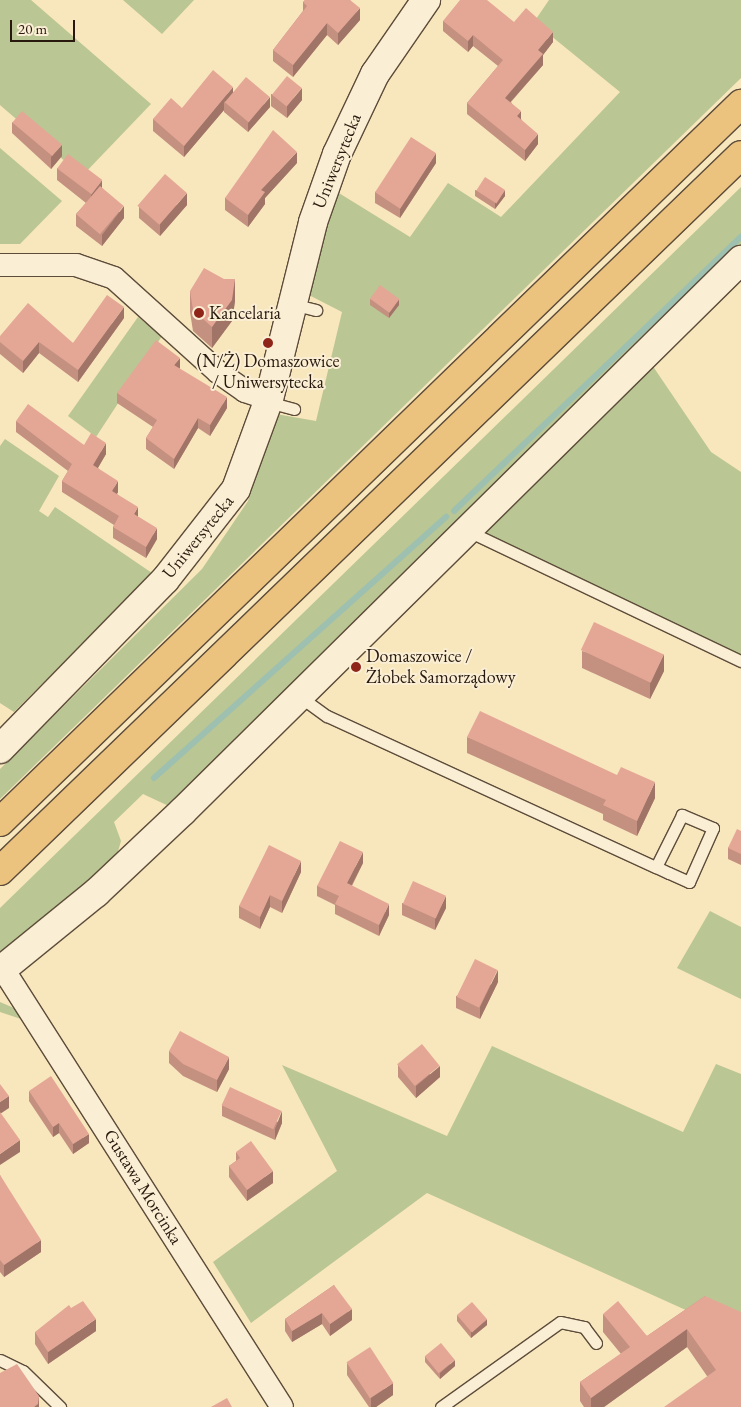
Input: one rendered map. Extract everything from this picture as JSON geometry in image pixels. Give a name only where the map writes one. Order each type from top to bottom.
[{"type":"highway","points":[[0,822],[741,104]]},
{"type":"highway","points":[[0,871],[741,155]]},
{"type":"street","name":"Uniwersytecka","points":[[0,749],[197,545],[236,489],[304,307],[316,214],[349,124],[375,74],[426,0]]},
{"type":"street","points":[[1,970],[39,940],[155,838],[741,260]]},
{"type":"street","points":[[0,265],[76,265],[114,278],[218,372],[245,391],[268,400]]},
{"type":"street","name":"Gustawa Morcinka","points":[[1,970],[282,1407]]},
{"type":"lane","points":[[268,400],[294,409]]},
{"type":"lane","points":[[466,530],[741,661]]},
{"type":"lane","points":[[299,696],[327,716],[656,867],[689,882],[713,828],[682,815],[656,867]]},
{"type":"lane","points":[[441,1407],[560,1322],[584,1328],[596,1343]]},
{"type":"lane","points":[[0,1360],[23,1371],[60,1407]]},
{"type":"green space","points":[[0,0],[31,0],[151,104],[82,176],[0,105]]},
{"type":"green space","points":[[123,0],[194,0],[162,34]]},
{"type":"green space","points":[[549,0],[741,0],[741,78],[0,799],[0,769],[202,569],[248,501],[276,414],[316,421],[342,312],[305,293],[334,190],[410,237],[448,183],[501,217],[620,92],[534,22]]},
{"type":"green space","points":[[0,148],[62,201],[20,244],[0,244]]},
{"type":"green space","points":[[741,187],[741,249],[173,808],[143,794],[114,822],[121,841],[115,862],[0,957],[0,908]]},
{"type":"green space","points":[[138,317],[162,336],[96,437],[68,416]]},
{"type":"green space","points":[[650,362],[711,452],[741,472],[741,661],[479,536]]},
{"type":"green space","points":[[5,439],[59,476],[39,511],[48,517],[55,507],[152,573],[14,712],[0,703],[0,446]]},
{"type":"green space","points":[[710,911],[741,927],[741,999],[677,968]]},
{"type":"green space","points":[[0,1002],[21,1011],[27,1021],[0,1012]]},
{"type":"green space","points":[[492,1046],[683,1132],[716,1064],[741,1074],[741,1335],[427,1193],[251,1323],[213,1262],[337,1171],[282,1065],[447,1136]]},
{"type":"building","points":[[305,0],[350,0],[360,8],[338,33],[327,23],[293,65],[273,50],[307,6],[303,2]]},
{"type":"building","points":[[460,0],[487,0],[514,22],[526,8],[553,32],[538,50],[543,54],[505,98],[521,111],[517,116],[538,134],[525,150],[467,103],[503,60],[473,35],[468,41],[443,21]]},
{"type":"building","points":[[213,70],[233,87],[184,146],[153,119],[171,98],[182,108]]},
{"type":"building","points":[[287,76],[302,88],[287,107],[272,95]]},
{"type":"building","points":[[246,77],[270,97],[249,122],[225,102]]},
{"type":"building","points":[[22,111],[62,144],[52,156],[12,122]]},
{"type":"building","points":[[273,130],[297,152],[261,190],[265,192],[248,215],[225,198]]},
{"type":"building","points":[[411,137],[436,153],[400,209],[375,192]]},
{"type":"building","points":[[68,154],[102,180],[92,194],[57,168]]},
{"type":"building","points":[[165,174],[187,193],[159,225],[137,206]]},
{"type":"building","points":[[485,177],[505,190],[496,203],[476,190]]},
{"type":"building","points":[[100,186],[124,206],[100,234],[76,214]]},
{"type":"building","points":[[204,268],[224,279],[235,279],[232,300],[212,327],[193,310],[190,291]]},
{"type":"building","points":[[380,285],[399,299],[389,313],[370,299]]},
{"type":"building","points":[[107,295],[124,307],[78,370],[39,342],[23,361],[0,342],[0,336],[28,303],[73,343]]},
{"type":"building","points":[[156,340],[180,358],[174,365],[227,397],[210,425],[198,418],[174,459],[146,438],[157,420],[117,393]]},
{"type":"building","points":[[28,404],[84,445],[91,433],[106,443],[93,465],[118,481],[112,491],[138,507],[134,514],[157,528],[146,547],[113,527],[119,516],[62,481],[72,464],[16,421]]},
{"type":"building","points":[[594,622],[664,655],[651,683],[581,650]]},
{"type":"building","points":[[480,711],[617,775],[621,767],[655,782],[637,821],[603,805],[606,800],[467,737]]},
{"type":"building","points":[[737,829],[741,831],[741,854],[728,848]]},
{"type":"building","points":[[340,841],[363,852],[347,883],[389,904],[379,925],[335,904],[339,896],[317,886]]},
{"type":"building","points":[[269,845],[301,861],[282,901],[270,895],[260,917],[239,906]]},
{"type":"building","points":[[413,881],[446,896],[436,918],[403,904]]},
{"type":"building","points":[[475,959],[497,970],[479,1008],[457,997]]},
{"type":"building","points":[[180,1031],[229,1057],[217,1080],[183,1064],[169,1051]]},
{"type":"building","points":[[422,1044],[440,1066],[415,1086],[397,1064]]},
{"type":"building","points":[[51,1076],[89,1134],[73,1144],[59,1123],[53,1127],[29,1091]]},
{"type":"building","points":[[0,1084],[9,1096],[0,1102]]},
{"type":"building","points":[[230,1087],[282,1111],[273,1129],[222,1105]]},
{"type":"building","points":[[0,1112],[20,1140],[0,1154]]},
{"type":"building","points":[[251,1141],[273,1171],[247,1190],[229,1166],[240,1158],[236,1152]]},
{"type":"building","points":[[0,1175],[41,1240],[4,1265],[0,1260]]},
{"type":"building","points":[[334,1285],[352,1309],[330,1324],[322,1313],[292,1331],[285,1319]]},
{"type":"building","points":[[705,1296],[741,1312],[741,1407],[664,1407],[716,1370],[687,1329],[591,1398],[580,1382],[630,1347],[603,1314],[618,1301],[647,1336]]},
{"type":"building","points":[[83,1301],[96,1319],[48,1352],[35,1332],[69,1305],[71,1308]]},
{"type":"building","points":[[472,1302],[487,1319],[472,1332],[457,1315]]},
{"type":"building","points":[[441,1343],[455,1360],[439,1373],[425,1356]]},
{"type":"building","points":[[370,1347],[393,1383],[370,1398],[347,1362]]},
{"type":"building","points":[[17,1364],[39,1396],[38,1404],[34,1407],[0,1407],[0,1373]]},
{"type":"building","points":[[227,1398],[232,1407],[211,1407]]},
{"type":"waterway","points":[[454,511],[741,237]]},
{"type":"waterway","points":[[154,778],[446,517]]},
{"type":"place","name":"Kancelaria","points":[[199,313]]},
{"type":"place","name":"(N/Ż) Domaszowice / Uniwersytecka","points":[[268,343]]},
{"type":"place","name":"Domaszowice / Żłobek Samorządowy","points":[[356,667]]}]
